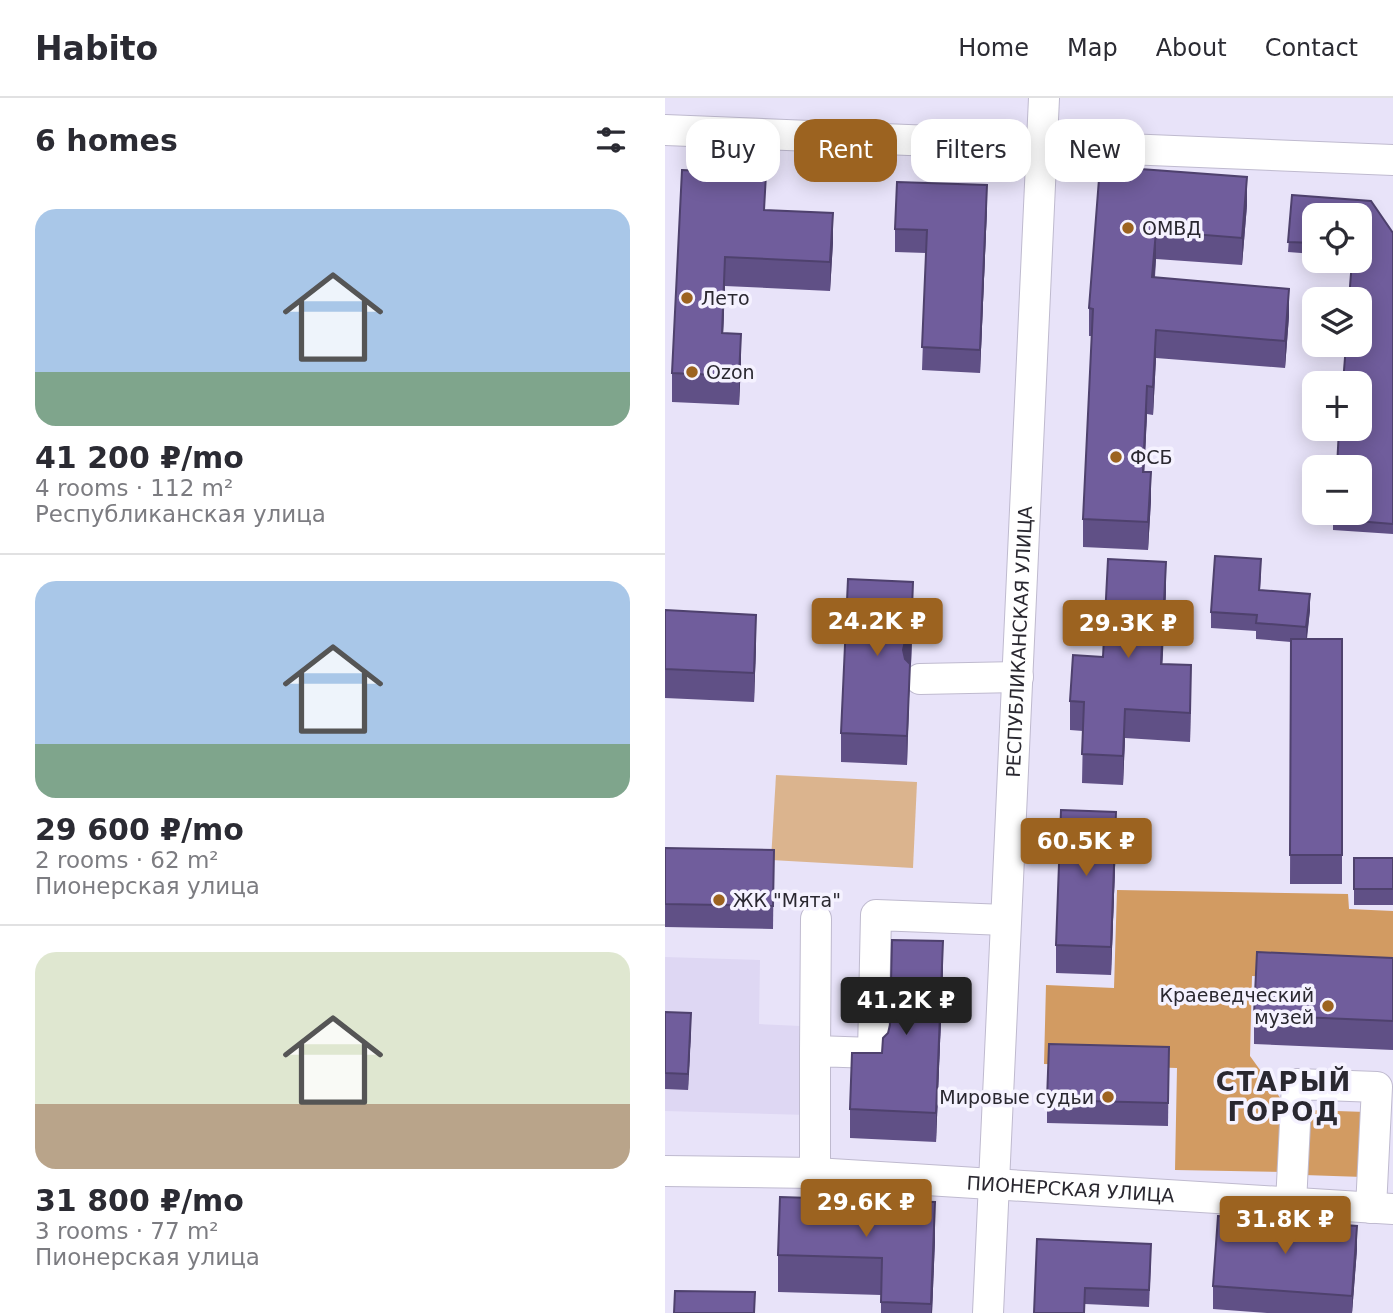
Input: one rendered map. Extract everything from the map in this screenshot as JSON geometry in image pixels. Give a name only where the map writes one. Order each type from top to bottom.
[{"type":"street","name":"РЕСПУБЛИКАНСКАЯ УЛИЦА","points":[[988,1313],[1044,98]]},
{"type":"street","points":[[665,130],[1393,160]]},
{"type":"street","points":[[920,679],[1018,677]]},
{"type":"street","points":[[815,1051],[873,1053],[876,915],[1006,919]]},
{"type":"street","points":[[815,1173],[816,919]]},
{"type":"street","points":[[1291,1203],[1297,1084],[1385,1087],[1382,1209]]},
{"type":"street","name":"ПИОНЕРСКАЯ УЛИЦА","points":[[665,1171],[815,1173],[1382,1209]]},
{"type":"shaded area","points":[[776,775],[917,782],[913,868],[771,860]]},
{"type":"shaded area","points":[[1117,890],[1348,894],[1349,909],[1393,911],[1393,982],[1252,976],[1250,1056],[1289,1110],[1288,1172],[1175,1170],[1177,1068],[1044,1064],[1046,985],[1114,988]]},
{"type":"shaded area","points":[[665,957],[760,960],[759,1024],[800,1026],[810,1038],[808,1115],[665,1111]]},
{"type":"shaded area","points":[[1307,1110],[1366,1112],[1363,1177],[1304,1175]]},
{"type":"building","points":[[1145,169],[1247,177],[1242,238],[1156,231],[1152,277],[1289,289],[1285,341],[1156,330],[1153,387],[1147,386],[1143,472],[1151,472],[1148,522],[1083,519],[1093,309],[1089,308],[1099,182],[1145,182]]},
{"type":"building","points":[[682,170],[686,170],[686,182],[766,182],[764,210],[833,213],[830,262],[725,257],[722,333],[741,334],[739,376],[672,373]]},
{"type":"building","points":[[897,182],[987,185],[980,350],[922,347],[927,230],[895,229]]},
{"type":"building","points":[[1292,195],[1371,201],[1393,233],[1393,524],[1372,522],[1372,455],[1338,455],[1338,441],[1372,441],[1372,371],[1344,371],[1345,357],[1372,357],[1372,287],[1350,287],[1351,273],[1372,273],[1372,203],[1302,203],[1302,243],[1288,242]]},
{"type":"building","points":[[1215,556],[1261,559],[1259,590],[1310,594],[1306,627],[1256,623],[1257,615],[1211,612]]},
{"type":"building","points":[[1108,559],[1166,562],[1161,664],[1191,665],[1190,713],[1125,709],[1123,756],[1082,754],[1084,702],[1070,701],[1073,655],[1103,657]]},
{"type":"building","points":[[848,579],[913,582],[911,635],[905,641],[903,650],[905,659],[910,664],[907,736],[841,733]]},
{"type":"building","points":[[665,610],[756,615],[754,673],[665,669]]},
{"type":"building","points":[[1291,639],[1342,639],[1342,855],[1290,855]]},
{"type":"building","points":[[1061,810],[1116,812],[1111,947],[1056,945]]},
{"type":"building","points":[[665,848],[774,850],[773,906],[665,904]]},
{"type":"building","points":[[1354,858],[1393,858],[1393,889],[1354,889]]},
{"type":"building","points":[[892,940],[943,941],[936,1113],[850,1109],[852,1053],[882,1053],[883,1038],[890,1025]]},
{"type":"building","points":[[1257,952],[1393,958],[1393,1021],[1254,1015]]},
{"type":"building","points":[[665,1012],[691,1013],[688,1074],[665,1073]]},
{"type":"building","points":[[1049,1044],[1169,1047],[1168,1103],[1047,1100]]},
{"type":"building","points":[[780,1197],[935,1202],[931,1304],[881,1302],[882,1258],[778,1255]]},
{"type":"building","points":[[1218,1216],[1357,1226],[1352,1296],[1213,1286]]},
{"type":"building","points":[[1037,1239],[1151,1244],[1149,1290],[1085,1288],[1084,1313],[1034,1313]]},
{"type":"building","points":[[675,1291],[755,1292],[754,1313],[674,1313]]},
{"type":"place","name":"ОМВД","points":[[1128,228]]},
{"type":"place","name":"Лето","points":[[687,298]]},
{"type":"place","name":"Ozon","points":[[692,372]]},
{"type":"place","name":"ФСБ","points":[[1116,457]]},
{"type":"place","name":"ЖК \"Мята\"","points":[[719,900]]},
{"type":"place","name":"Краеведческий музей","points":[[1328,1006]]},
{"type":"place","name":"Мировые судьи","points":[[1108,1097]]},
{"type":"district","name":"СТАРЫЙ ГОРОД","points":[[1284,1097]]}]
